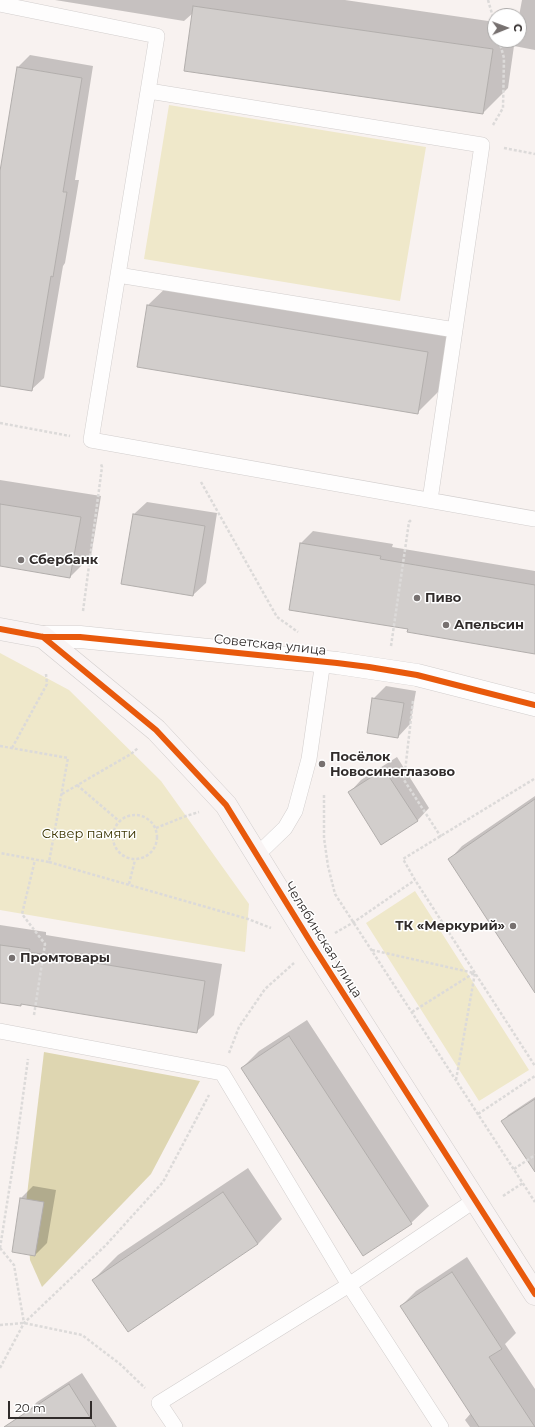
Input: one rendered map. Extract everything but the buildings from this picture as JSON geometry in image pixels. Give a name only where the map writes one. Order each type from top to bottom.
[{"type":"street","name":"Советская улица","points":[[0,629],[43,638],[80,637],[388,670],[417,675],[535,705]]},
{"type":"street","name":"Челябинская улица","points":[[43,638],[156,730],[226,804],[313,946],[535,1294]]},
{"type":"lane","points":[[0,4],[157,36],[91,440],[535,519]]},
{"type":"lane","points":[[149,91],[482,145],[430,500]]},
{"type":"lane","points":[[118,275],[455,330]]},
{"type":"lane","points":[[257,855],[285,828],[295,811],[309,759],[323,662]]},
{"type":"lane","points":[[0,1031],[222,1072],[349,1285],[441,1427]]},
{"type":"lane","points":[[175,1427],[159,1403],[349,1285],[475,1200]]},
{"type":"path","points":[[501,48],[504,58],[502,108],[482,145],[535,154]]},
{"type":"path","points":[[0,423],[91,440],[102,467],[80,637]]},
{"type":"path","points":[[186,457],[277,617],[301,635]]},
{"type":"path","points":[[388,670],[409,522],[430,500]]},
{"type":"path","points":[[12,748],[46,684],[43,638]]},
{"type":"path","points":[[417,675],[404,780],[440,837]]},
{"type":"path","points":[[0,746],[68,758],[49,862]]},
{"type":"path","points":[[61,794],[131,754]]},
{"type":"path","points":[[535,779],[403,859],[535,1066]]},
{"type":"path","points":[[77,785],[119,821]]},
{"type":"path","points":[[324,789],[324,838],[328,866],[335,894],[535,1202]]},
{"type":"path","points":[[132,814],[147,817],[156,828],[158,836],[154,850],[142,859],[135,860],[121,855],[113,842],[115,828],[119,821],[132,814]]},
{"type":"path","points":[[156,828],[186,816]]},
{"type":"path","points":[[0,853],[49,862],[248,919]]},
{"type":"path","points":[[24,1323],[14,1264],[0,1248],[45,944],[22,914],[36,860]]},
{"type":"path","points":[[129,884],[135,860]]},
{"type":"path","points":[[0,1368],[24,1323],[106,1245],[163,1182],[222,1072],[239,1028],[265,989],[313,946],[354,922],[415,880]]},
{"type":"path","points":[[372,950],[475,973]]},
{"type":"path","points":[[412,1012],[475,973]]},
{"type":"path","points":[[456,1080],[475,973]]},
{"type":"path","points":[[478,1114],[535,1076]]},
{"type":"path","points":[[514,1169],[535,1155]]},
{"type":"path","points":[[0,1325],[24,1323],[82,1335],[120,1364],[159,1403]]},
{"type":"green space","points":[[169,105],[426,147],[400,301],[144,259]]},
{"type":"green space","name":"Сквер памяти","points":[[0,653],[69,690],[161,781],[249,904],[245,952],[0,910]]},
{"type":"green space","points":[[415,891],[529,1070],[479,1101],[366,923]]},
{"type":"shaded area","points":[[44,1052],[200,1081],[151,1174],[42,1287],[30,1260],[26,1203]]},
{"type":"cycle path","points":[[0,629],[43,637],[80,637],[369,667],[417,675],[535,705]]},
{"type":"cycle path","points":[[43,637],[156,730],[226,805],[313,946],[535,1294]]},
{"type":"place","name":"Сбербанк","points":[[21,560]]},
{"type":"place","name":"Пиво","points":[[417,598]]},
{"type":"place","name":"Апельсин","points":[[446,625]]},
{"type":"place","name":"Посёлок Новосинеглазово","points":[[322,764]]},
{"type":"place","name":"ТК «Меркурий»","points":[[513,926]]},
{"type":"place","name":"Промтовары","points":[[12,958]]}]
